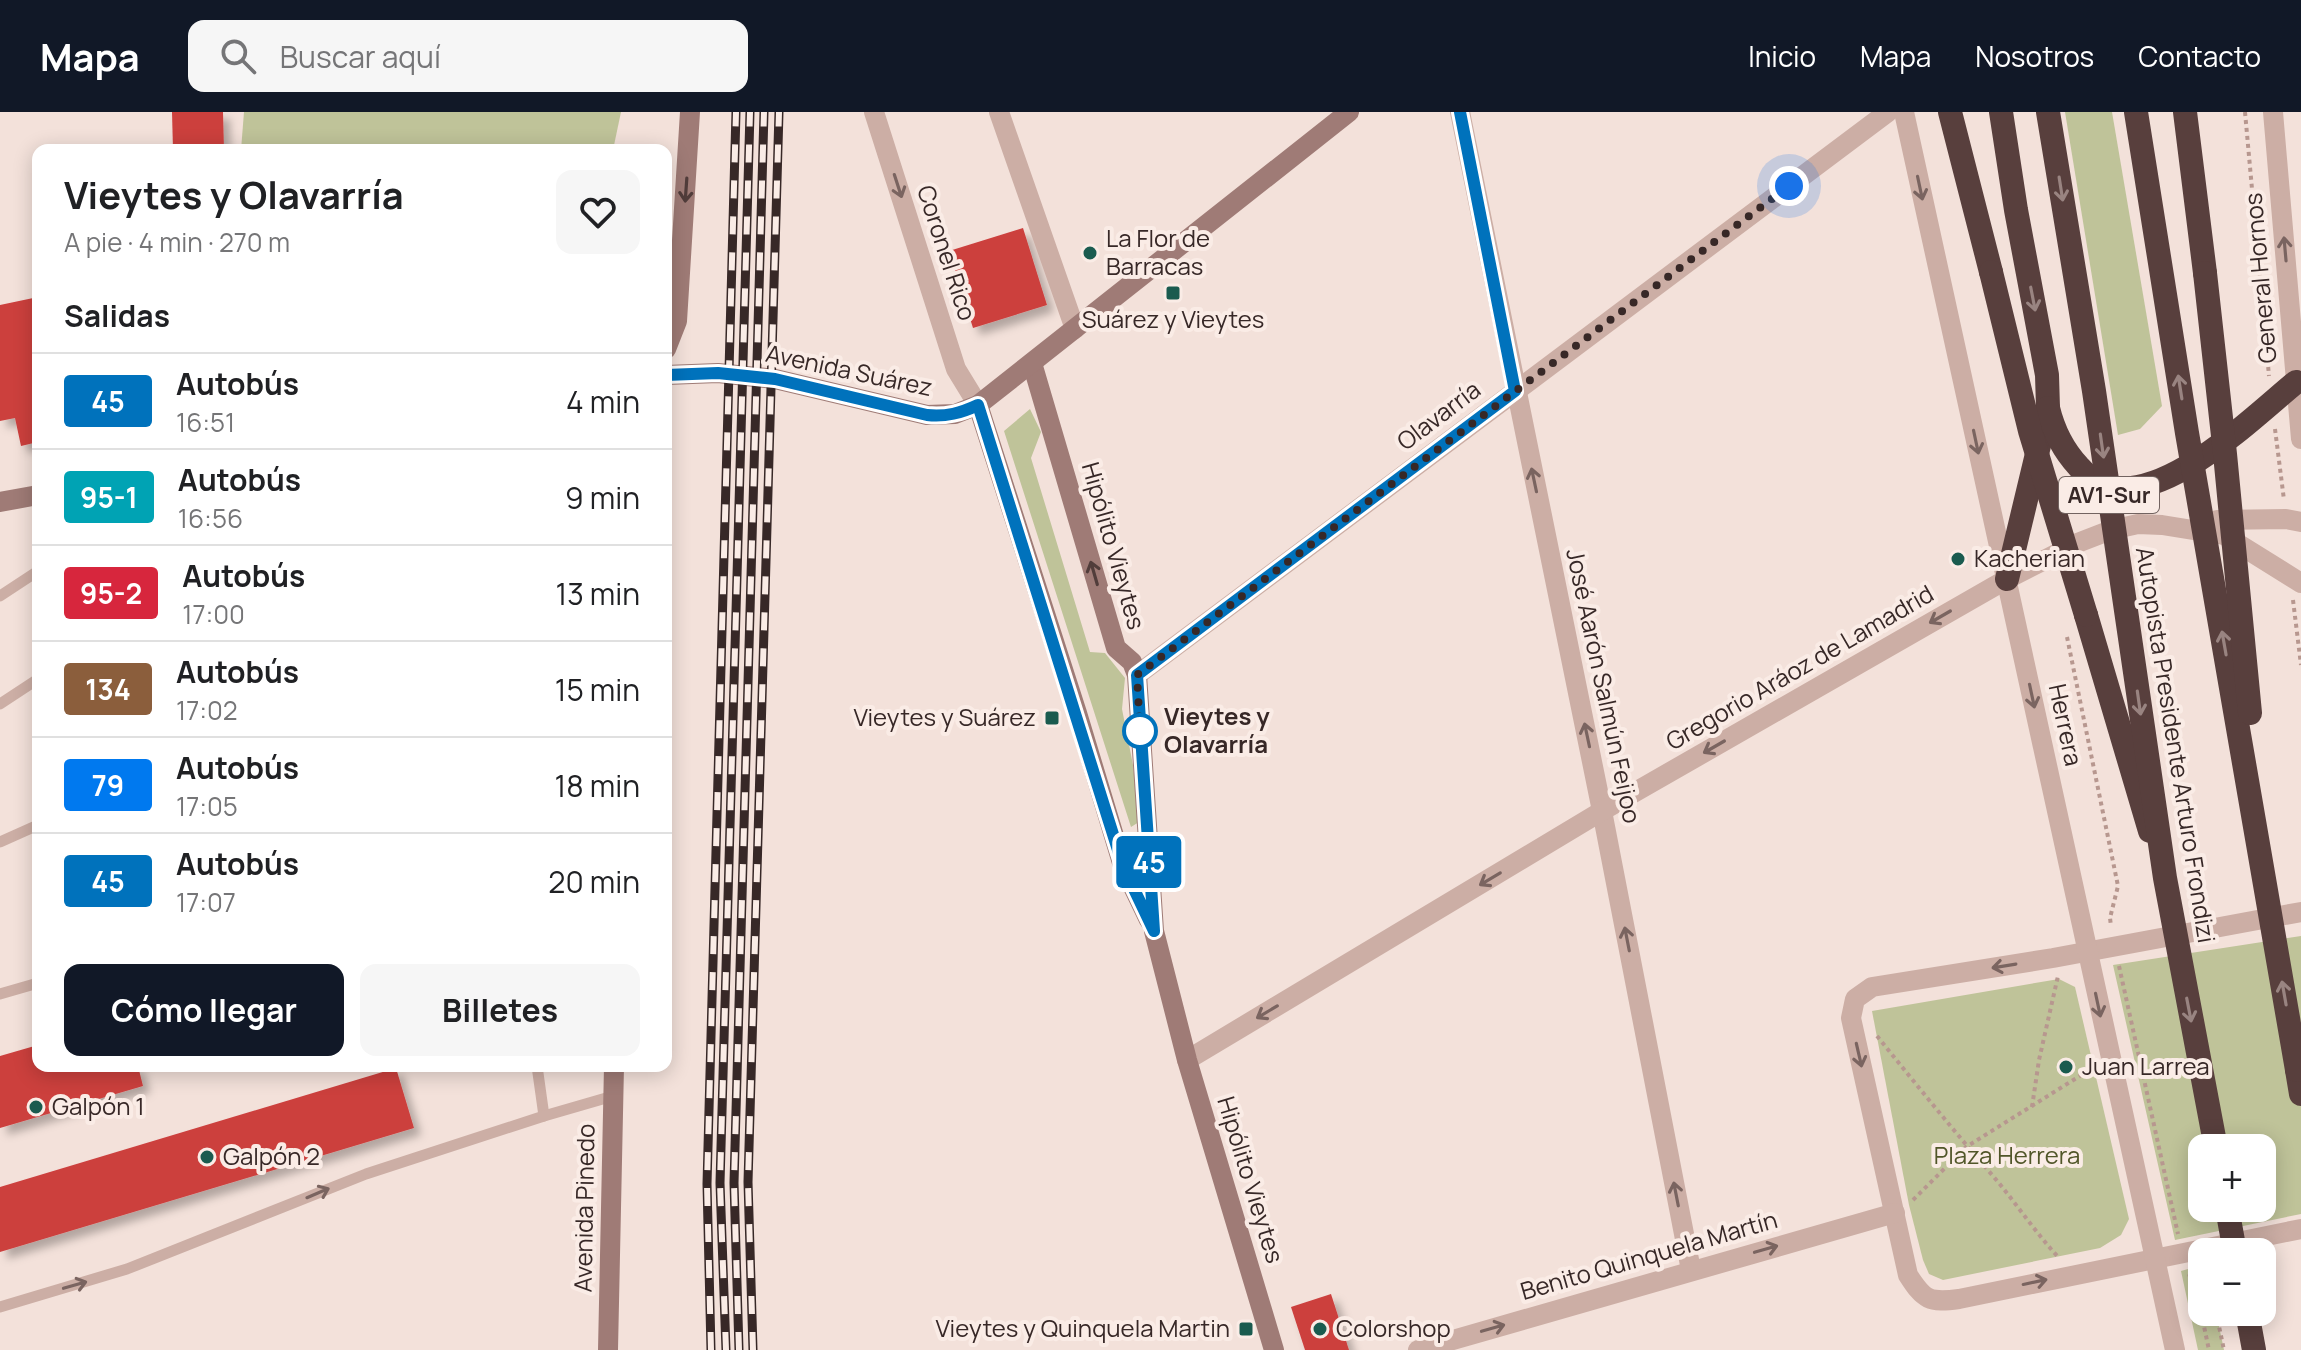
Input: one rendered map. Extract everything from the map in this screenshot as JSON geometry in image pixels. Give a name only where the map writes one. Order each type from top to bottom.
[{"type":"highway","points":[[1950,112],[2030,431],[2165,878]]},
{"type":"highway","points":[[2001,112],[2047,375],[2048,408],[2052,423],[2070,457],[2094,482],[2111,488],[2138,488],[2165,479],[2200,459],[2296,382]]},
{"type":"highway","name":"Autopista Presidente Arturo Frondizi","points":[[2048,112],[2094,391],[2165,878],[2213,1134]]},
{"type":"highway","name":"AV1-Sur","points":[[2136,112],[2187,433],[2300,1083]]},
{"type":"highway","points":[[2185,112],[2250,704],[2247,775]]},
{"type":"highway","points":[[2007,579],[2048,408]]},
{"type":"highway","points":[[2250,1326],[2254,1350]]},
{"type":"main road","points":[[672,334],[677,321],[690,112]]},
{"type":"main road","name":"Avenida Suárez","points":[[672,375],[718,373],[775,379],[927,415],[946,416],[965,411],[978,405],[1032,363],[1349,112]]},
{"type":"main road","name":"Hipólito Vieytes","points":[[1032,363],[1116,648],[1132,662],[1137,675],[1154,931],[1187,1060],[1274,1350]]},
{"type":"main road","name":"Hipólito Vieytes","points":[[978,405],[1123,866],[1154,931]]},
{"type":"main road","points":[[0,502],[32,496]]},
{"type":"main road","name":"Avenida Pinedo","points":[[608,1350],[614,1072]]},
{"type":"street","name":"Coronel Rico","points":[[874,112],[956,369],[978,405]]},
{"type":"street","points":[[999,112],[1075,329]]},
{"type":"street","name":"José Aarón Salmún Feijoo","points":[[1460,112],[1602,811],[1691,1270]]},
{"type":"street","name":"Olavarría","points":[[1137,675],[1888,112]]},
{"type":"street","name":"Herrera","points":[[1904,112],[2175,1350]]},
{"type":"street","name":"General Hornos","points":[[2273,112],[2301,439]]},
{"type":"street","name":"Gregorio Aráoz de Lamadrid","points":[[1187,1060],[1602,811],[2045,558],[2129,525],[2208,520],[2286,519],[2301,522]]},
{"type":"street","name":"Gregorio Aráoz de Lamadrid","points":[[2162,525],[2224,535],[2301,583]]},
{"type":"street","points":[[2301,912],[2053,958],[1872,987],[1855,999],[1851,1018],[1908,1275],[1920,1294],[1930,1300],[1959,1299],[2301,1229]]},
{"type":"street","name":"Benito Quinquela Martín","points":[[1418,1350],[1895,1213]]},
{"type":"lane","points":[[0,596],[32,575]]},
{"type":"lane","points":[[0,704],[32,683]]},
{"type":"lane","points":[[0,842],[32,828]]},
{"type":"lane","points":[[0,994],[32,985]]},
{"type":"lane","points":[[538,1072],[544,1116]]},
{"type":"lane","points":[[0,1307],[127,1269],[366,1174],[613,1096]]},
{"type":"path","points":[[2032,1107],[2039,1060],[2059,979],[2053,958]]},
{"type":"path","points":[[1855,1036],[1877,1036],[1994,1177],[2030,1226],[2073,1274]]},
{"type":"path","points":[[1895,1213],[1909,1205],[1966,1147],[2109,1056]]},
{"type":"path","points":[[2219,1326],[2224,1350]]},
{"type":"green space","points":[[244,112],[621,112],[614,144],[241,144]]},
{"type":"green space","points":[[2065,112],[2112,112],[2162,406],[2140,429],[2118,435]]},
{"type":"green space","points":[[1030,409],[1041,432],[1031,458],[1090,652],[1105,653],[1125,678],[1122,709],[1133,765],[1139,822],[1131,827],[1004,431]]},
{"type":"green space","points":[[2301,936],[2301,1214],[2276,1219],[2276,1134],[2188,1134],[2188,1222],[2262,1222],[2175,1240],[2113,965]]},
{"type":"green space","name":"Plaza Herrera","points":[[2059,979],[2075,987],[2129,1219],[2121,1235],[2100,1248],[1943,1280],[1929,1274],[1923,1260],[1909,1205],[1872,1011]]},
{"type":"green space","points":[[2188,1269],[2188,1304],[2181,1271]]},
{"type":"green space","points":[[2193,1326],[2219,1326],[2224,1350],[2198,1350]]},
{"type":"building","points":[[172,112],[223,112],[224,144],[173,144]]},
{"type":"building","points":[[1023,228],[1047,305],[973,328],[949,251]]},
{"type":"building","points":[[32,298],[32,443],[21,446],[15,418],[0,421],[0,305]]},
{"type":"building","name":"Galpón 1","points":[[32,1047],[32,1072],[140,1072],[143,1086],[0,1128],[0,1056]]},
{"type":"building","name":"Galpón 2","points":[[383,1072],[397,1072],[414,1128],[0,1252],[0,1187]]},
{"type":"building","name":"Colorshop","points":[[1331,1294],[1349,1350],[1305,1350],[1291,1307]]},
{"type":"railway","points":[[711,1350],[707,1184],[736,112]]},
{"type":"railway","points":[[726,1350],[720,1183],[750,112]]},
{"type":"railway","points":[[739,1350],[734,1183],[764,112]]},
{"type":"railway","points":[[753,1350],[748,1182],[779,112]]},
{"type":"bus line","name":"45","points":[[672,375],[718,373],[775,379],[927,415],[946,416],[978,405],[1123,866],[1154,931],[1137,675],[1515,391],[1460,112]]},
{"type":"place","name":"La Flor de Barracas","points":[[1090,253]]},
{"type":"place","name":"Suárez y Vieytes","points":[[1173,293]]},
{"type":"place","name":"Kacherian","points":[[1958,559]]},
{"type":"place","name":"Vieytes y Suárez","points":[[1052,718]]},
{"type":"place","name":"Vieytes y Olavarría","points":[[1140,731]]},
{"type":"place","name":"Juan Larrea","points":[[2066,1067]]},
{"type":"place","name":"Galpón 1","points":[[36,1107]]},
{"type":"place","name":"Galpón 2","points":[[207,1157]]},
{"type":"place","name":"Vieytes y Quinquela Martin","points":[[1246,1329]]},
{"type":"place","name":"Colorshop","points":[[1320,1329]]},
{"type":"route","points":[[1140,731],[1137,675],[1789,186]]}]
